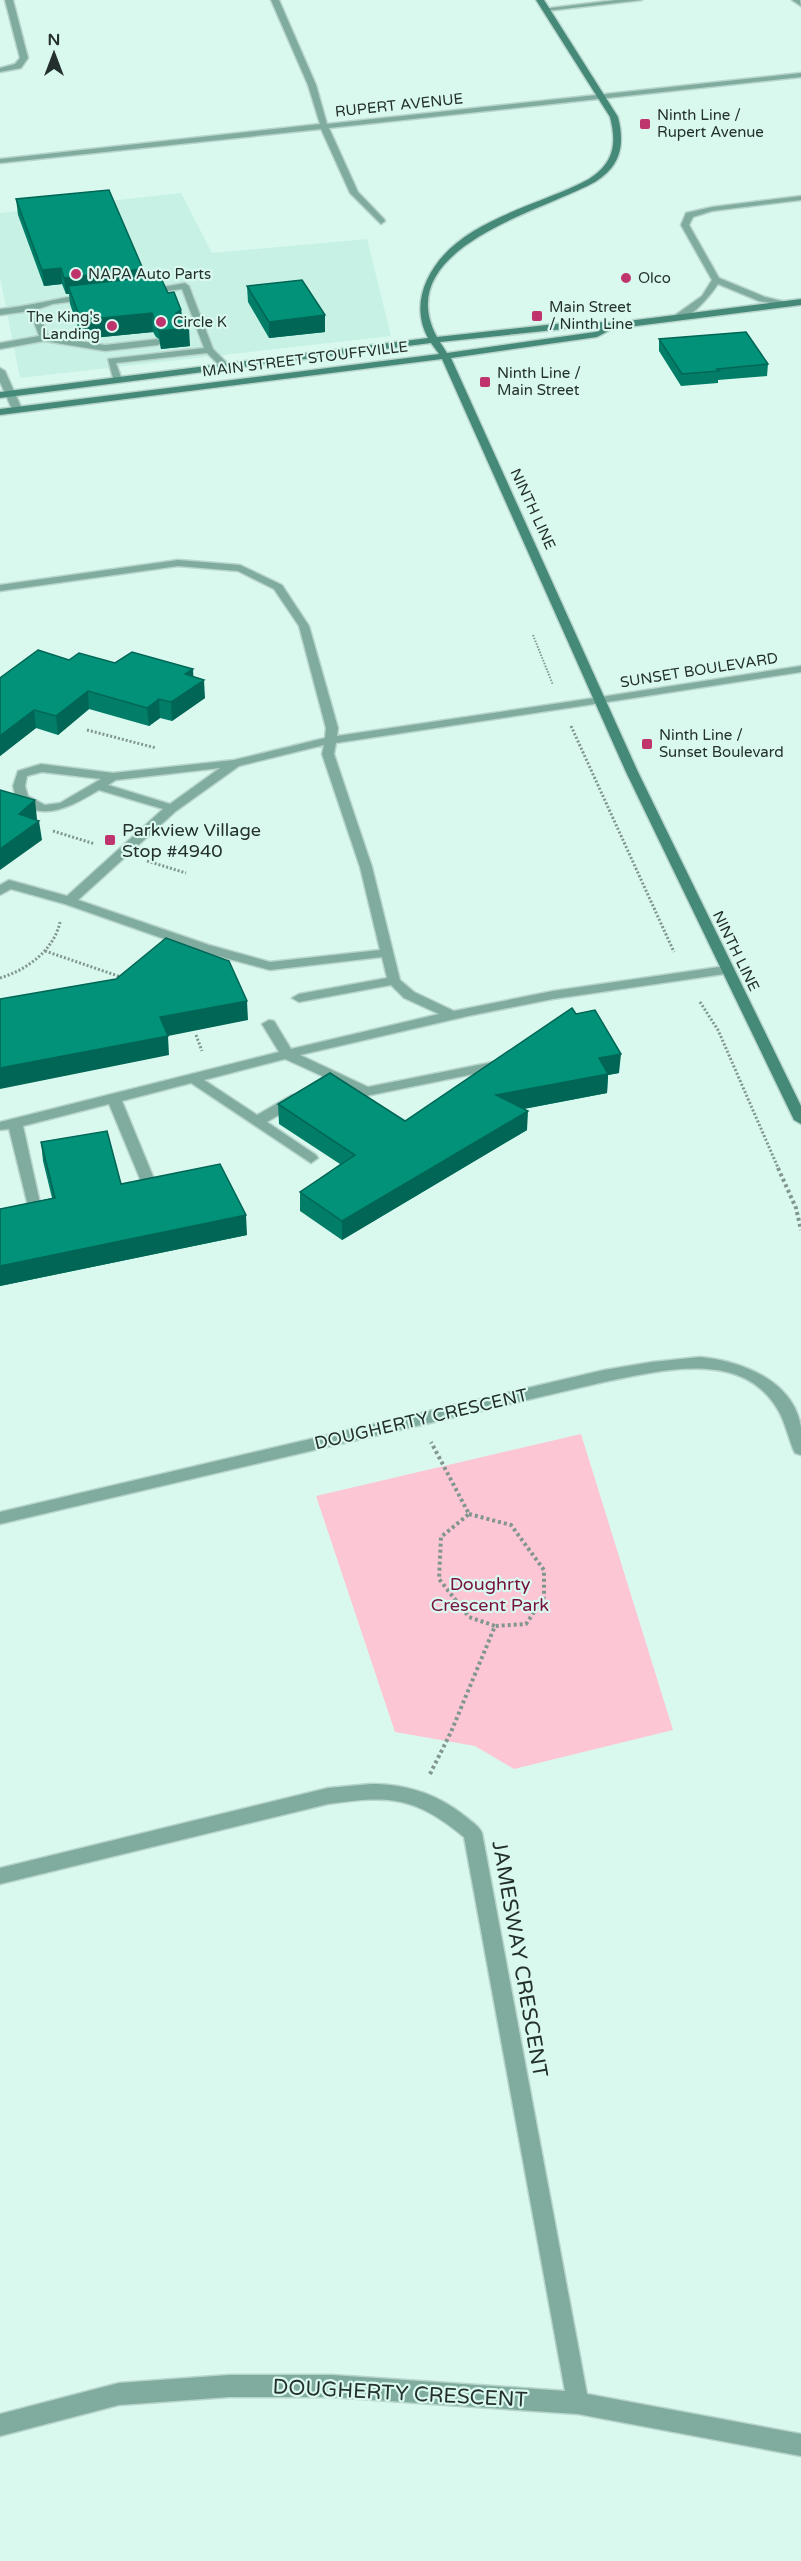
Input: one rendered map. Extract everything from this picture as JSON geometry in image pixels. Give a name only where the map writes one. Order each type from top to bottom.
[{"type":"main road","name":"NINTH LINE","points":[[540,0],[603,96],[614,117],[620,140],[613,162],[594,180],[544,205],[504,219],[458,244],[431,275],[424,301],[428,329],[446,356],[632,772],[726,970],[799,1112]]},
{"type":"main road","name":"MAIN STREET STOUFFVILLE","points":[[0,395],[436,340],[583,324],[612,326],[801,302]]},
{"type":"main road","name":"MAIN STREET STOUFFVILLE","points":[[0,411],[446,356],[597,334],[612,326]]},
{"type":"street","points":[[0,70],[18,66],[24,58],[9,0]]},
{"type":"street","points":[[275,0],[312,85],[324,126],[354,193],[381,221]]},
{"type":"street","points":[[546,9],[638,0]]},
{"type":"street","points":[[796,0],[801,4]]},
{"type":"street","name":"RUPERT AVENUE","points":[[0,161],[801,75]]},
{"type":"street","points":[[783,304],[751,295],[716,280],[685,225],[688,215],[712,209],[801,198]]},
{"type":"street","points":[[677,318],[705,298],[716,280]]},
{"type":"street","points":[[130,292],[185,286],[198,334],[209,350],[226,367]]},
{"type":"street","points":[[0,312],[33,308],[52,301],[96,296]]},
{"type":"street","points":[[33,308],[45,338]]},
{"type":"street","points":[[0,346],[45,338],[105,348],[156,339]]},
{"type":"street","points":[[105,348],[117,380]]},
{"type":"street","points":[[111,361],[209,350]]},
{"type":"street","points":[[0,370],[17,409]]},
{"type":"street","points":[[0,588],[178,563],[240,568],[278,587],[304,626],[332,728],[328,754],[366,867],[393,981],[409,995],[449,1014]]},
{"type":"street","name":"SUNSET BOULEVARD","points":[[113,777],[235,763],[331,740],[801,669]]},
{"type":"street","points":[[69,901],[172,808],[235,763]]},
{"type":"street","points":[[40,768],[113,777],[63,806],[43,809],[22,798],[19,786],[22,774],[40,768]]},
{"type":"street","points":[[98,786],[172,808]]},
{"type":"street","points":[[0,891],[9,884],[69,901],[204,948],[270,966],[386,953]]},
{"type":"street","points":[[33,1203],[7,1124],[449,1014],[603,986],[726,970]]},
{"type":"street","points":[[299,998],[393,981]]},
{"type":"street","points":[[269,1024],[288,1055],[366,1092],[493,1066]]},
{"type":"street","points":[[258,1121],[333,1077]]},
{"type":"street","points":[[194,1079],[311,1158]]},
{"type":"street","points":[[114,1099],[150,1186]]},
{"type":"street","name":"DOUGHERTY CRESCENT","points":[[0,1518],[604,1376],[680,1362],[708,1362],[750,1371],[782,1403],[801,1449]]},
{"type":"street","name":"JAMESWAY CRESCENT","points":[[0,1876],[328,1796],[370,1790],[419,1796],[451,1814],[473,1833],[578,2403]]},
{"type":"street","name":"DOUGHERTY CRESCENT","points":[[0,2425],[119,2394],[229,2386],[332,2386],[578,2403],[801,2445]]},
{"type":"path","points":[[533,635],[555,689]]},
{"type":"path","points":[[569,723],[674,952]]},
{"type":"path","points":[[87,730],[165,751]]},
{"type":"path","points":[[0,978],[23,969],[45,951],[60,926],[59,909],[69,901]]},
{"type":"path","points":[[45,951],[130,981]]},
{"type":"path","points":[[700,1002],[718,1030],[796,1208],[801,1230]]},
{"type":"path","points":[[420,1420],[469,1514],[511,1525],[544,1570],[544,1597],[526,1624],[495,1626],[469,1617],[439,1579],[441,1537],[469,1514]]},
{"type":"path","points":[[419,1796],[451,1732],[495,1626]]},
{"type":"shaded area","points":[[181,193],[212,253],[367,239],[391,336],[20,378],[0,277],[0,213]]},
{"type":"green space","name":"Doughrty Crescent Park","points":[[581,1434],[673,1730],[514,1769],[475,1746],[395,1732],[316,1496]]},
{"type":"building","points":[[109,190],[143,269],[64,278],[61,268],[42,270],[16,199]]},
{"type":"building","points":[[160,276],[168,293],[174,292],[181,310],[176,313],[185,318],[189,328],[159,331],[158,328],[164,323],[154,319],[152,313],[81,320],[68,286]]},
{"type":"building","points":[[302,280],[325,315],[269,322],[247,286]]},
{"type":"building","points":[[746,332],[768,364],[682,374],[659,339]]},
{"type":"building","points":[[38,650],[69,660],[79,653],[115,663],[132,652],[193,669],[185,674],[204,680],[171,702],[159,699],[147,708],[88,691],[56,716],[34,710],[0,736],[0,678]]},
{"type":"building","points":[[0,790],[35,800],[19,814],[39,821],[0,849]]},
{"type":"building","points":[[166,938],[229,961],[247,1001],[160,1017],[168,1036],[0,1068],[0,999],[116,979]]},
{"type":"building","points":[[572,1008],[576,1014],[595,1010],[621,1054],[599,1058],[608,1074],[496,1095],[528,1111],[342,1221],[300,1192],[355,1155],[278,1104],[330,1073],[405,1121]]},
{"type":"building","points":[[107,1131],[121,1184],[220,1164],[246,1215],[0,1266],[0,1209],[55,1198],[41,1142]]},
{"type":"place","name":"Ninth Line / Rupert Avenue","points":[[645,124]]},
{"type":"place","name":"NAPA Auto Parts","points":[[76,274]]},
{"type":"place","name":"Olco","points":[[626,278]]},
{"type":"place","name":"Main Street / Ninth Line","points":[[537,316]]},
{"type":"place","name":"Circle K","points":[[161,322]]},
{"type":"place","name":"The King's Landing","points":[[112,326]]},
{"type":"place","name":"Ninth Line / Main Street","points":[[485,382]]},
{"type":"place","name":"Ninth Line / Sunset Boulevard","points":[[647,744]]},
{"type":"place","name":"Parkview Village Stop #4940","points":[[110,840]]}]
